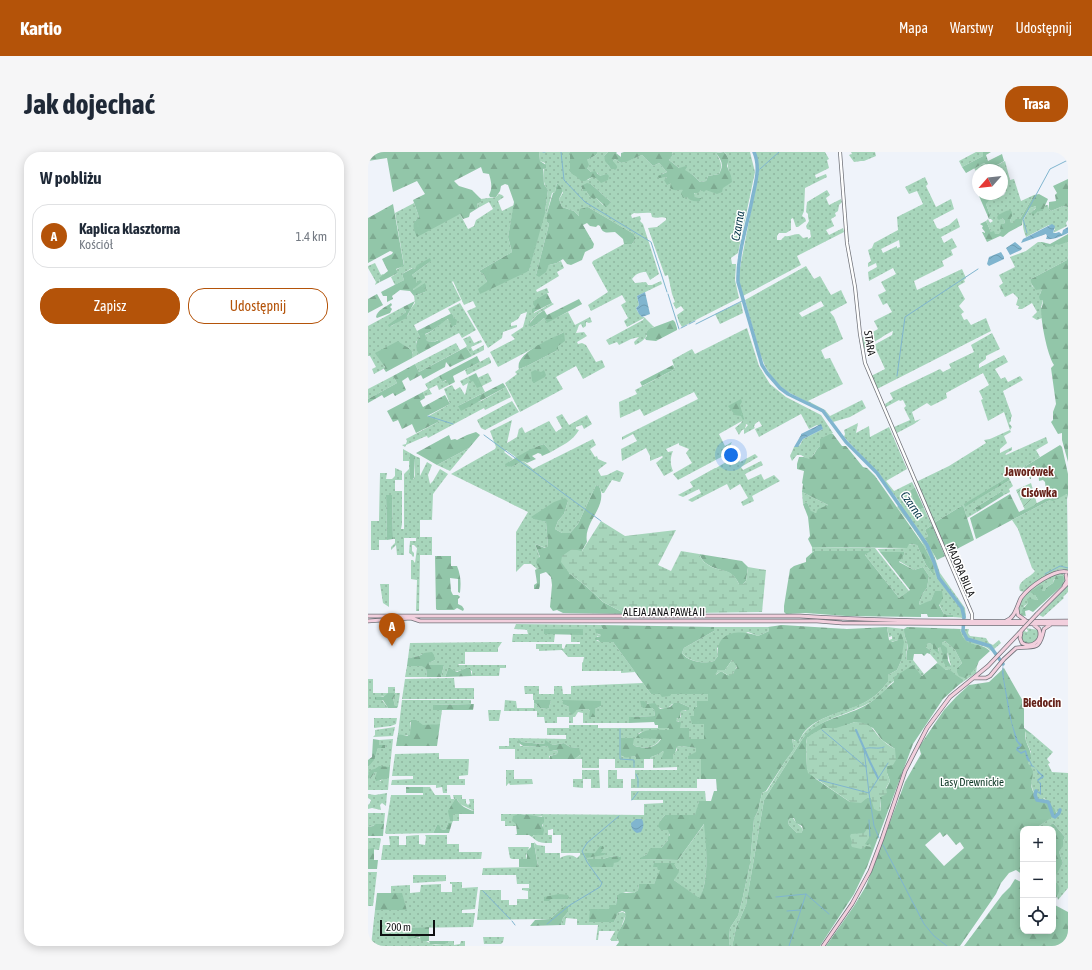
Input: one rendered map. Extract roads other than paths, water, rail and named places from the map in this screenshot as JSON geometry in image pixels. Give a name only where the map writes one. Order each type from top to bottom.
[{"type":"main road","points":[[1004,621],[1011,618],[1021,598],[1028,590],[1059,571],[1067,574],[1067,581],[1062,590]]},
{"type":"main road","points":[[824,946],[852,904],[870,870],[905,771],[916,747],[934,717],[948,699],[995,660],[1068,583]]},
{"type":"main road","points":[[1017,608],[1017,614],[1020,618],[1034,621]]},
{"type":"main road","name":"ALEJA JANA PAWŁA II","points":[[368,616],[800,616],[854,620],[960,623]]},
{"type":"main road","name":"ALEJA JANA PAWŁA II","points":[[368,621],[411,618],[420,621],[817,621],[842,623],[960,623]]},
{"type":"main road","points":[[966,623],[1004,621],[1068,622]]},
{"type":"main road","points":[[960,623],[1055,624],[1068,622]]},
{"type":"main road","points":[[1022,630],[1020,638],[1022,643],[1029,645],[1037,642],[1040,637],[1040,630],[1036,626],[1030,624]]},
{"type":"main road","points":[[972,679],[990,676],[1004,659],[1016,648],[1030,648],[1037,645],[1041,640],[1046,627],[1055,624]]},
{"type":"main road","points":[[981,672],[982,676],[985,678]]},
{"type":"street","name":"STARA","points":[[840,152],[847,243],[855,288],[865,363],[933,524]]},
{"type":"street","name":"MAJORA BILLA","points":[[933,524],[972,614],[972,622]]},
{"type":"water","points":[[1052,224],[1055,226],[1053,233],[1059,232],[1062,234],[1063,230],[1068,227],[1068,233],[1052,239],[1046,239],[1046,234],[1021,243],[1023,239]]},
{"type":"water","points":[[1015,242],[1022,248],[1021,250],[1010,255],[1006,248]]},
{"type":"water","points":[[1001,252],[1004,259],[989,266],[987,264],[989,257]]},
{"type":"water","points":[[645,292],[650,314],[642,317],[636,308],[639,305],[637,296]]},
{"type":"water","points":[[821,424],[823,429],[803,439],[798,447],[794,447],[801,434]]},
{"type":"water","points":[[1003,663],[1004,679],[1012,723],[1018,741],[1022,745],[1018,750],[1021,752],[1026,750],[1032,765],[1036,768],[1031,766],[1025,752],[1021,754],[1016,750],[1017,747],[1020,746],[1016,741],[1009,714],[1002,673]]},
{"type":"water","points":[[1036,769],[1044,777],[1038,781],[1041,783],[1041,795],[1037,792],[1036,795],[1034,794],[1036,790],[1039,792],[1040,791],[1040,784],[1037,780],[1042,776]]},
{"type":"water","points":[[636,819],[642,819],[643,824],[641,832],[637,833],[632,829],[631,825],[631,823]]},
{"type":"waterway","points":[[561,152],[564,180],[585,202],[651,242],[667,292]]},
{"type":"waterway","name":"Czarna","points":[[754,152],[757,164],[757,176],[739,261],[738,282],[762,365],[780,388],[788,394],[823,411],[846,442],[877,473],[927,545],[939,578],[962,608],[964,617],[963,631],[967,639],[990,646],[1003,664]]},
{"type":"waterway","points":[[760,169],[779,152]]},
{"type":"waterway","points":[[1027,233],[1023,219],[1050,169],[1068,160]]},
{"type":"waterway","points":[[897,376],[905,317],[978,269]]},
{"type":"waterway","points":[[668,294],[679,329]]},
{"type":"waterway","points":[[696,324],[742,301]]},
{"type":"waterway","points":[[689,324],[695,321]]},
{"type":"waterway","points":[[681,328],[687,325]]},
{"type":"waterway","points":[[428,416],[453,424]]},
{"type":"waterway","points":[[484,435],[601,521]]},
{"type":"waterway","points":[[1045,574],[1060,566],[1068,568]]},
{"type":"waterway","points":[[620,729],[620,759],[634,760],[634,767]]},
{"type":"waterway","points":[[822,730],[866,767]]},
{"type":"waterway","points":[[856,730],[878,778]]},
{"type":"waterway","points":[[819,780],[869,793],[864,749],[884,747]]},
{"type":"waterway","points":[[879,838],[874,826],[869,793],[888,763]]},
{"type":"waterway","points":[[636,774],[638,779],[638,787]]},
{"type":"waterway","name":"Czarna","points":[[1036,791],[1035,795],[1037,800],[1048,802],[1053,816],[1055,817],[1060,810]]},
{"type":"waterway","points":[[632,800],[638,792]]},
{"type":"waterway","points":[[547,924],[570,905],[600,887],[602,883],[587,862],[582,851],[587,843],[619,816]]},
{"type":"waterway","points":[[869,820],[870,836]]},
{"type":"waterway","points":[[883,845],[924,924],[934,936],[947,946]]},
{"type":"waterway","points":[[483,891],[510,919]]},
{"type":"waterway","points":[[776,897],[806,894],[829,914]]},
{"type":"waterway","points":[[789,946],[806,894]]},
{"type":"waterway","points":[[787,911],[800,910]]},
{"type":"waterway","points":[[512,921],[515,925]]},
{"type":"place","name":"Kaplica klasztorna","points":[[392,646]]},
{"type":"district","name":"Jaworówek","points":[[1029,472]]},
{"type":"district","name":"Cisówka","points":[[1039,493]]},
{"type":"district","name":"Biedocin","points":[[1042,703]]},
{"type":"park label","name":"Lasy Drewnickie","points":[[972,782]]}]
